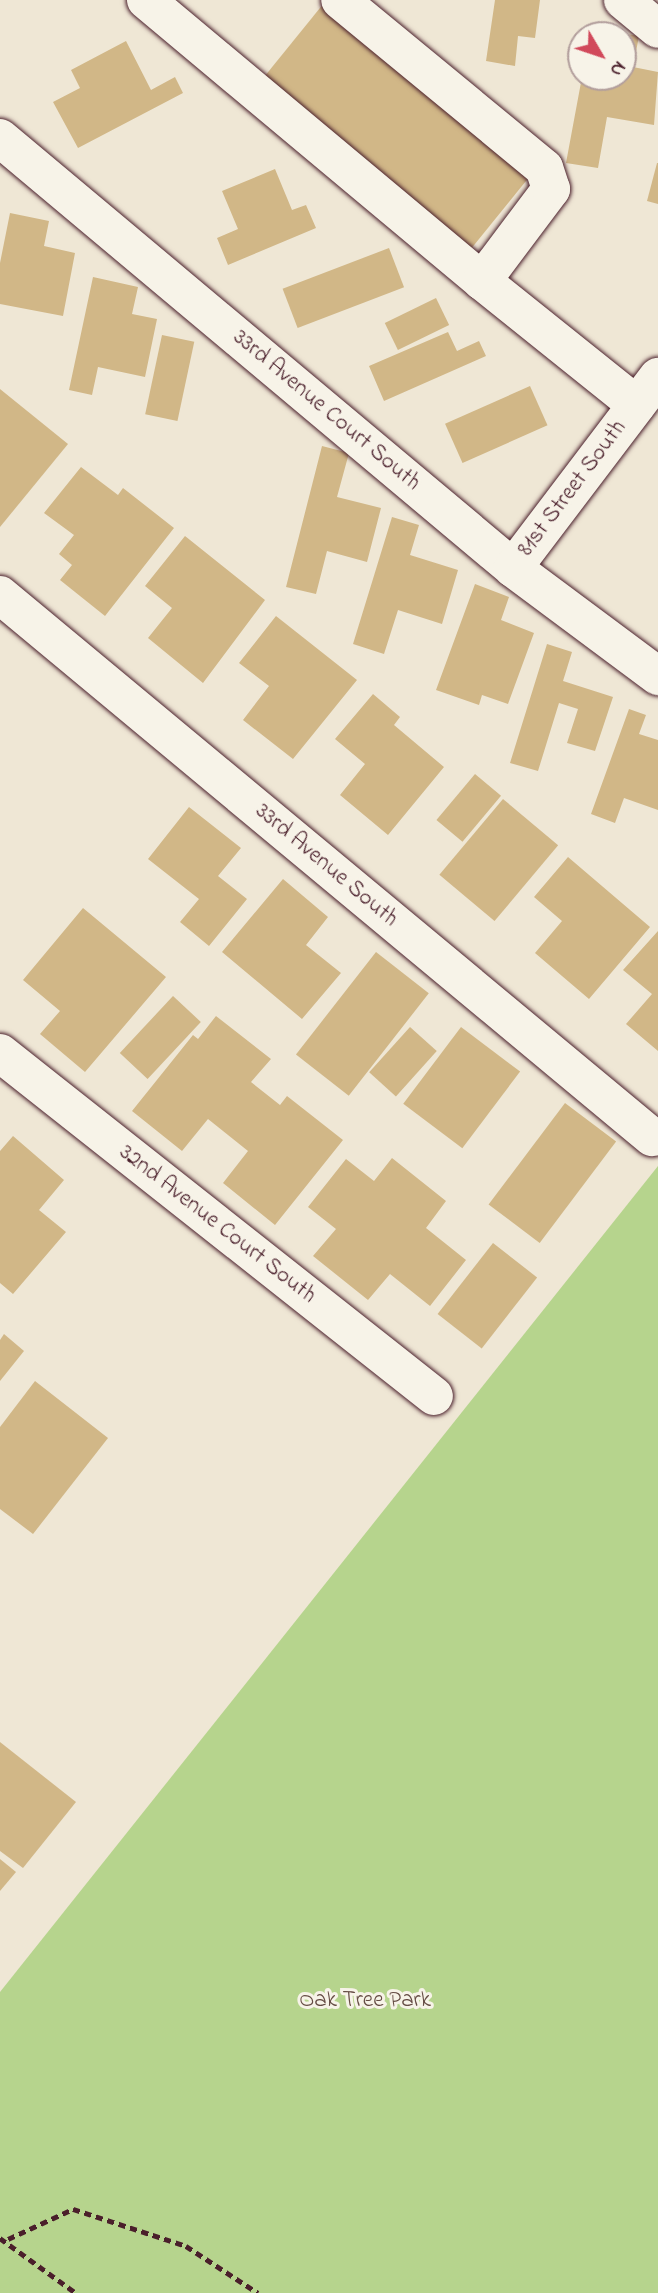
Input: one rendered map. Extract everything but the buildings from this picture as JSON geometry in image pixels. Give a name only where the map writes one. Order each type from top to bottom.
[{"type":"street","points":[[146,0],[482,281],[648,391]]},
{"type":"street","points":[[340,0],[544,168],[551,190],[482,281]]},
{"type":"street","points":[[623,0],[658,29]]},
{"type":"street","name":"33rd Avenue Court South","points":[[0,138],[513,568],[658,676]]},
{"type":"street","name":"81st Street South","points":[[513,568],[648,391]]},
{"type":"street","name":"33rd Avenue South","points":[[0,595],[652,1137]]},
{"type":"street","name":"32nd Avenue Court South","points":[[0,1053],[434,1396]]},
{"type":"path","points":[[8,2239],[73,2209],[186,2246],[258,2293]]},
{"type":"path","points":[[0,2238],[8,2239],[76,2293]]},
{"type":"green space","name":"Oak Tree Park","points":[[658,1166],[658,2293],[0,2293],[0,1992]]}]
